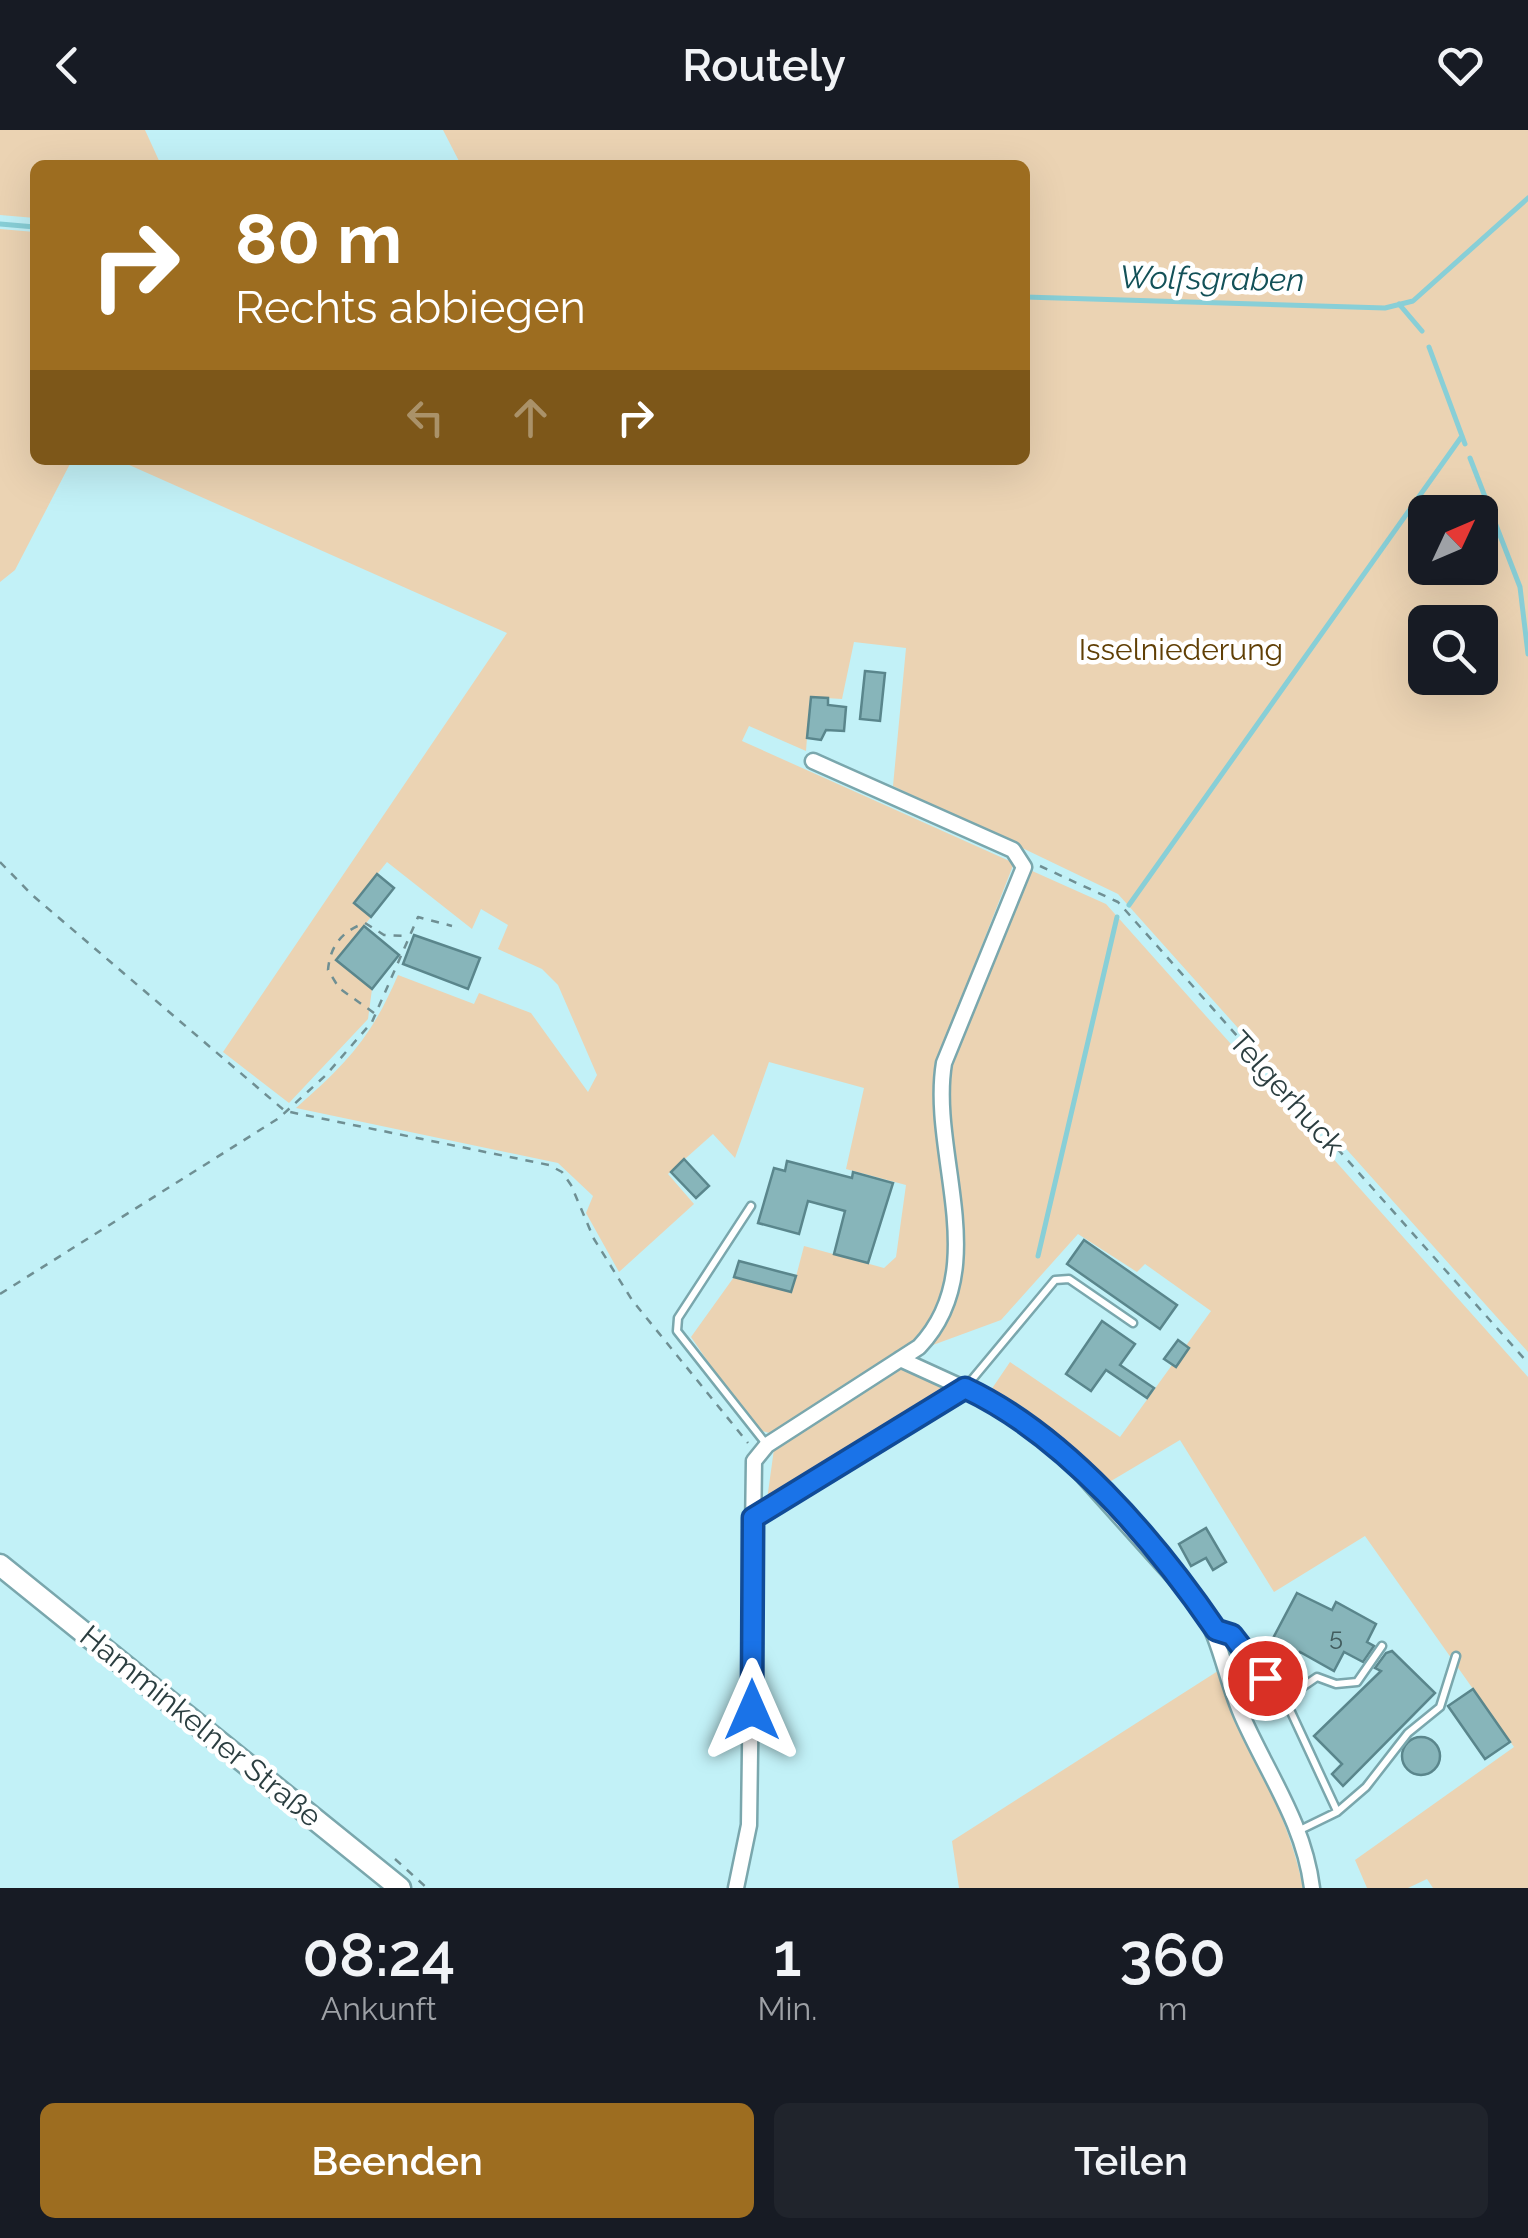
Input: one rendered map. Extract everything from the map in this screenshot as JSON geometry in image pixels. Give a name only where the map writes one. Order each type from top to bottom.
[{"type":"main road","name":"Hamminkelner Straße","points":[[0,1565],[400,1888]]},
{"type":"street","points":[[736,1888],[749,1825],[752,1480],[763,1449],[930,1337],[949,1291],[958,1223],[939,1094],[942,1078],[1024,867],[1020,857],[813,762]]},
{"type":"street","points":[[900,1360],[1003,1406],[1049,1438],[1090,1478],[1216,1630],[1243,1718],[1300,1830],[1312,1888]]},
{"type":"lane","points":[[751,1206],[678,1318],[677,1331],[763,1449]]},
{"type":"lane","points":[[753,1518],[965,1388],[1055,1280],[1068,1280],[1133,1324]]},
{"type":"lane","points":[[1216,1630],[1232,1635],[1285,1699],[1337,1812]]},
{"type":"lane","points":[[1285,1699],[1317,1677],[1336,1684],[1357,1682],[1382,1646]]},
{"type":"lane","points":[[1300,1830],[1337,1812],[1385,1768],[1408,1733],[1440,1707],[1456,1656]]},
{"type":"path","name":"Telgerhuck","points":[[1020,857],[1118,902],[1528,1363]]},
{"type":"path","points":[[0,862],[31,894],[285,1110],[549,1165],[562,1172],[594,1239],[632,1300],[763,1449]]},
{"type":"path","points":[[0,1294],[285,1110],[348,1052],[375,1014],[418,917],[452,926]]},
{"type":"path","points":[[375,1014],[334,983],[328,970],[335,945],[346,931],[365,923],[384,935],[408,936]]},
{"type":"green space","points":[[0,130],[145,130],[159,160],[30,160],[30,218],[0,215]]},
{"type":"green space","name":"Isselniederung","points":[[443,130],[1528,130],[1528,1352],[1118,894],[893,786],[906,648],[854,642],[842,699],[810,697],[806,751],[749,726],[742,741],[1014,863],[938,1058],[936,1093],[953,1223],[950,1266],[937,1310],[918,1343],[773,1434],[754,1429],[691,1337],[734,1277],[792,1292],[804,1246],[884,1268],[896,1257],[906,1185],[846,1169],[864,1088],[769,1062],[735,1158],[713,1134],[668,1174],[694,1204],[619,1272],[586,1213],[593,1196],[558,1163],[296,1108],[356,1048],[378,1016],[398,975],[474,1004],[479,993],[531,1013],[588,1092],[597,1075],[558,985],[542,969],[498,949],[508,925],[481,909],[472,929],[387,862],[354,903],[371,917],[337,960],[372,989],[368,1019],[289,1103],[223,1052],[507,633],[129,465],[1030,465],[1030,160],[458,160]]},
{"type":"green space","points":[[0,229],[30,232],[30,465],[69,465],[15,570],[0,582]]},
{"type":"green space","points":[[1030,870],[1106,904],[1528,1377],[1528,1888],[1433,1888],[1427,1879],[1408,1888],[1367,1888],[1355,1860],[1514,1747],[1365,1536],[1274,1592],[1180,1440],[1106,1484],[1037,1417],[991,1390],[1010,1362],[1120,1437],[1211,1311],[1145,1264],[1137,1272],[1078,1234],[1001,1320],[922,1349],[963,1233],[944,1097],[948,1074]]},
{"type":"green space","points":[[902,1364],[956,1389],[766,1507],[774,1449]]},
{"type":"green space","points":[[1221,1669],[1287,1831],[1303,1888],[959,1888],[952,1841]]},
{"type":"building","points":[[865,671],[885,673],[880,721],[860,719]]},
{"type":"building","points":[[811,697],[828,698],[828,705],[846,707],[844,731],[826,730],[821,740],[807,738]]},
{"type":"building","points":[[377,874],[394,888],[371,917],[354,903]]},
{"type":"building","points":[[364,926],[399,955],[372,989],[336,960]]},
{"type":"building","points":[[414,935],[480,958],[468,989],[403,964]]},
{"type":"building","points":[[684,1159],[709,1186],[696,1198],[671,1172]]},
{"type":"building","points":[[787,1161],[852,1178],[853,1172],[893,1183],[868,1263],[834,1254],[845,1211],[808,1201],[799,1234],[758,1223],[774,1168],[785,1171]]},
{"type":"building","points":[[1084,1240],[1177,1305],[1160,1329],[1067,1264]]},
{"type":"building","points":[[739,1261],[796,1276],[791,1292],[734,1277]]},
{"type":"building","points":[[1102,1321],[1135,1344],[1120,1365],[1154,1388],[1147,1398],[1106,1370],[1091,1391],[1066,1374]]},
{"type":"building","points":[[1178,1340],[1189,1348],[1176,1367],[1164,1359]]},
{"type":"building","points":[[1206,1528],[1226,1562],[1213,1570],[1206,1558],[1191,1566],[1179,1544]]},
{"type":"building","points":[[1297,1593],[1332,1610],[1336,1602],[1376,1624],[1367,1642],[1374,1646],[1363,1662],[1344,1652],[1334,1671],[1300,1652],[1288,1673],[1262,1659]]},
{"type":"building","points":[[1392,1651],[1435,1693],[1343,1786],[1332,1774],[1342,1764],[1314,1736],[1381,1671],[1375,1668]]},
{"type":"building","points":[[1473,1689],[1510,1742],[1485,1759],[1448,1706]]},
{"type":"building","points":[[1421,1737],[1434,1743],[1440,1756],[1434,1769],[1421,1775],[1408,1769],[1402,1756],[1408,1743]]},
{"type":"waterway","name":"Wolfsgraben","points":[[1030,297],[1385,308],[1413,301],[1528,198]]},
{"type":"waterway","name":"Wolfsgraben","points":[[0,224],[30,227]]},
{"type":"waterway","points":[[1399,304],[1422,331]]},
{"type":"waterway","points":[[1429,347],[1465,444]]},
{"type":"waterway","points":[[1129,905],[1462,436]]},
{"type":"waterway","points":[[1470,458],[1520,587],[1528,654]]},
{"type":"waterway","points":[[1038,1256],[1117,917]]},
{"type":"route","points":[[752,1710],[753,1518],[965,1388],[1003,1406],[1049,1438],[1090,1478],[1216,1630],[1232,1635],[1265,1678]]}]
